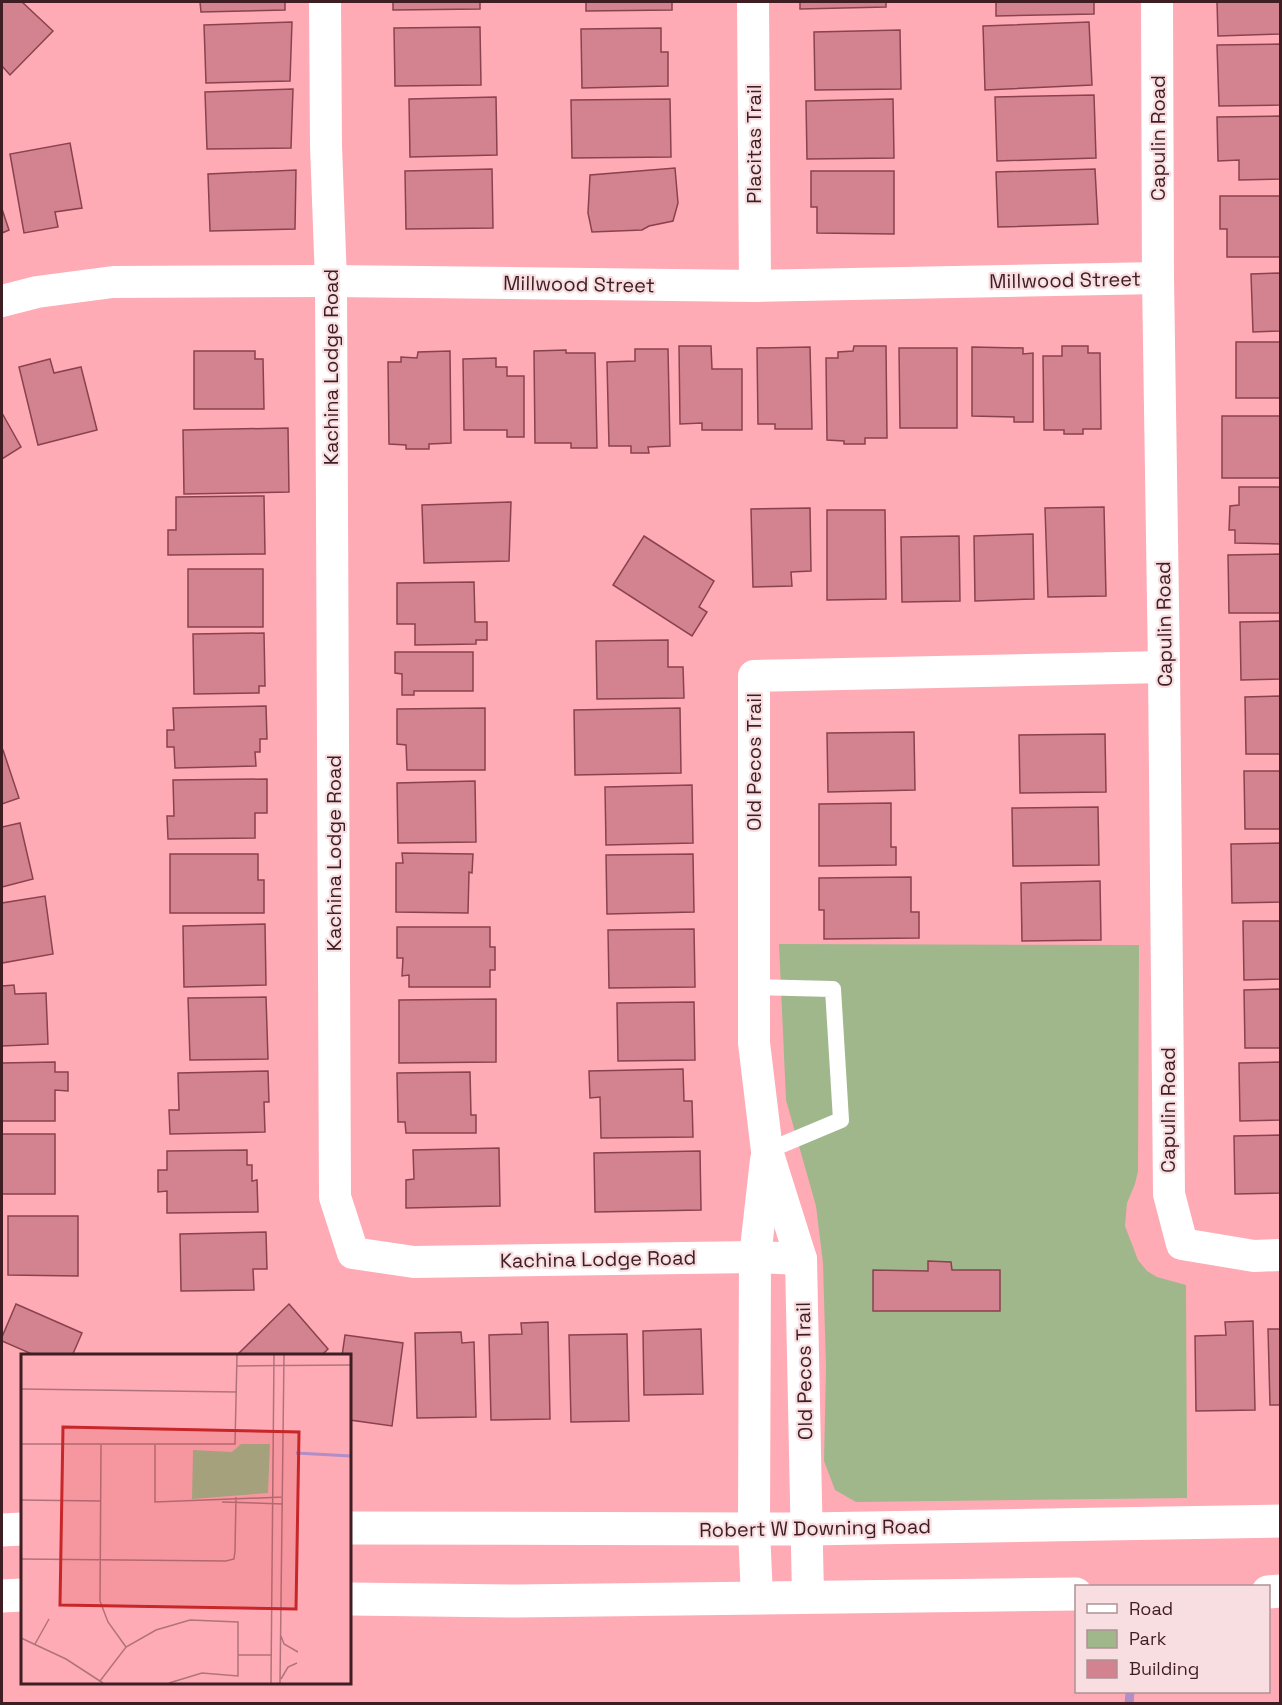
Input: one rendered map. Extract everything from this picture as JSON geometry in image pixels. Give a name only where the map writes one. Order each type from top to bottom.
[{"type":"main road","name":"Robert W Downing Road","points":[[351,1528],[807,1529],[1281,1521]]},
{"type":"main road","points":[[2,1530],[21,1529]]},
{"type":"main road","points":[[351,1599],[516,1601],[1075,1594]]},
{"type":"main road","points":[[2,1596],[21,1595]]},
{"type":"street","name":"Kachina Lodge Road","points":[[325,2],[326,146],[331,282],[335,1197],[353,1253],[414,1262],[755,1257],[801,1259]]},
{"type":"street","name":"Placitas Trail","points":[[753,2],[755,286]]},
{"type":"street","name":"Capulin Road","points":[[1157,2],[1169,1194],[1182,1244],[1254,1256],[1281,1255]]},
{"type":"street","name":"Millwood Street","points":[[2,301],[37,291],[113,282],[755,286],[1158,278]]},
{"type":"street","name":"Old Pecos Trail","points":[[808,1597],[801,1259],[767,1151],[754,1043],[754,676],[1164,667]]},
{"type":"street","name":"Old Pecos Trail","points":[[757,1598],[754,1529],[755,1257],[767,1151]]},
{"type":"lane","points":[[754,987],[832,988],[841,1120],[767,1151]]},
{"type":"green space","points":[[779,944],[1139,945],[1138,1171],[1127,1203],[1125,1226],[1138,1260],[1147,1271],[1157,1277],[1186,1285],[1187,1498],[856,1502],[835,1490],[824,1461],[826,1368],[823,1263],[816,1206],[786,1100]]},
{"type":"building","points":[[2,2],[22,2],[53,31],[10,75],[2,66]]},
{"type":"building","points":[[200,2],[285,2],[285,10],[201,12]]},
{"type":"building","points":[[393,2],[480,2],[480,9],[393,10]]},
{"type":"building","points":[[586,2],[672,2],[672,10],[586,11]]},
{"type":"building","points":[[800,2],[886,2],[886,7],[800,9]]},
{"type":"building","points":[[996,2],[1094,2],[1094,14],[996,16]]},
{"type":"building","points":[[1217,2],[1280,2],[1280,34],[1218,36]]},
{"type":"building","points":[[292,22],[290,81],[206,83],[204,25]]},
{"type":"building","points":[[1089,22],[1092,85],[985,90],[983,26]]},
{"type":"building","points":[[480,27],[481,85],[395,86],[394,28]]},
{"type":"building","points":[[661,28],[661,52],[668,52],[668,86],[582,88],[581,29]]},
{"type":"building","points":[[900,30],[901,89],[815,90],[814,32]]},
{"type":"building","points":[[1280,44],[1280,105],[1219,106],[1217,45]]},
{"type":"building","points":[[293,89],[291,148],[207,149],[205,92]]},
{"type":"building","points":[[1094,95],[1096,158],[997,161],[995,97]]},
{"type":"building","points":[[496,97],[497,155],[410,157],[409,99]]},
{"type":"building","points":[[670,99],[671,157],[572,158],[571,100]]},
{"type":"building","points":[[893,99],[894,158],[807,159],[806,101]]},
{"type":"building","points":[[1280,116],[1280,179],[1239,180],[1239,160],[1218,161],[1217,117]]},
{"type":"building","points":[[70,143],[82,208],[55,212],[58,227],[24,233],[10,154]]},
{"type":"building","points":[[675,168],[678,203],[673,221],[649,226],[642,230],[592,232],[588,213],[590,175]]},
{"type":"building","points":[[492,169],[493,228],[406,229],[405,171]]},
{"type":"building","points":[[1095,169],[1098,224],[998,227],[996,172]]},
{"type":"building","points":[[296,170],[295,229],[210,231],[208,174]]},
{"type":"building","points":[[811,171],[894,171],[894,234],[817,233],[817,207],[811,207]]},
{"type":"building","points":[[1220,196],[1280,196],[1280,257],[1227,257],[1227,229],[1220,229]]},
{"type":"building","points":[[2,209],[9,230],[2,233]]},
{"type":"building","points":[[1280,273],[1280,331],[1253,332],[1251,274]]},
{"type":"building","points":[[1236,342],[1280,342],[1280,398],[1236,398]]},
{"type":"building","points":[[679,346],[711,346],[712,369],[742,369],[742,430],[702,430],[702,423],[680,424]]},
{"type":"building","points":[[854,346],[886,346],[887,438],[865,438],[865,444],[844,444],[844,441],[827,440],[826,358],[838,358],[838,352],[853,351]]},
{"type":"building","points":[[1062,346],[1088,346],[1088,353],[1100,353],[1101,429],[1083,429],[1083,434],[1064,434],[1064,430],[1044,430],[1043,356],[1062,356]]},
{"type":"building","points":[[810,347],[812,429],[775,429],[775,424],[758,424],[757,348]]},
{"type":"building","points":[[972,347],[1023,348],[1023,354],[1033,353],[1033,422],[1014,422],[1014,417],[972,416]]},
{"type":"building","points":[[899,348],[957,348],[957,428],[900,428]]},
{"type":"building","points":[[635,349],[668,349],[670,446],[648,447],[649,453],[631,453],[631,446],[609,446],[607,362],[635,361]]},
{"type":"building","points":[[566,350],[566,353],[595,353],[597,448],[571,448],[571,443],[535,443],[534,351]]},
{"type":"building","points":[[194,351],[255,351],[255,359],[263,359],[264,409],[194,409]]},
{"type":"building","points":[[450,351],[451,443],[429,444],[429,449],[406,449],[406,445],[389,444],[388,362],[401,362],[401,357],[417,358],[418,352]]},
{"type":"building","points":[[496,358],[496,367],[507,367],[507,376],[524,376],[524,437],[507,437],[507,430],[464,430],[463,359]]},
{"type":"building","points":[[50,359],[54,373],[81,367],[97,430],[38,445],[19,367]]},
{"type":"building","points":[[2,413],[21,447],[2,459]]},
{"type":"building","points":[[1222,416],[1280,416],[1280,478],[1222,478]]},
{"type":"building","points":[[288,428],[289,492],[184,494],[183,430]]},
{"type":"building","points":[[1239,487],[1280,487],[1280,544],[1235,543],[1235,530],[1229,530],[1230,506],[1239,505]]},
{"type":"building","points":[[264,496],[265,554],[168,555],[168,530],[176,530],[176,497]]},
{"type":"building","points":[[511,502],[509,561],[424,563],[422,505]]},
{"type":"building","points":[[1104,507],[1106,596],[1048,597],[1045,508]]},
{"type":"building","points":[[810,508],[811,571],[791,572],[792,586],[753,587],[751,509]]},
{"type":"building","points":[[827,510],[885,510],[886,599],[827,600]]},
{"type":"building","points":[[1033,534],[1034,599],[975,601],[974,536]]},
{"type":"building","points":[[644,536],[714,581],[699,607],[707,612],[692,636],[613,585]]},
{"type":"building","points":[[959,536],[960,601],[902,602],[901,537]]},
{"type":"building","points":[[1280,554],[1280,613],[1229,613],[1228,555]]},
{"type":"building","points":[[188,569],[263,569],[263,627],[188,627]]},
{"type":"building","points":[[474,582],[475,622],[487,622],[487,640],[476,640],[476,644],[415,645],[415,624],[397,624],[397,583]]},
{"type":"building","points":[[1280,621],[1280,679],[1241,680],[1240,622]]},
{"type":"building","points":[[264,633],[265,686],[259,686],[259,693],[194,694],[193,634]]},
{"type":"building","points":[[668,640],[668,667],[683,667],[684,698],[597,699],[596,641]]},
{"type":"building","points":[[395,652],[473,652],[473,691],[414,691],[414,695],[402,695],[402,674],[395,673]]},
{"type":"building","points":[[1280,696],[1280,754],[1246,754],[1245,697]]},
{"type":"building","points":[[266,706],[267,739],[260,739],[260,752],[255,752],[256,766],[175,768],[174,747],[167,747],[167,730],[174,730],[173,708]]},
{"type":"building","points":[[485,708],[485,770],[407,770],[406,745],[397,744],[397,709]]},
{"type":"building","points":[[680,708],[681,773],[575,775],[574,710]]},
{"type":"building","points":[[914,732],[915,790],[828,792],[827,733]]},
{"type":"building","points":[[1105,734],[1106,792],[1020,793],[1019,735]]},
{"type":"building","points":[[2,750],[19,798],[2,804]]},
{"type":"building","points":[[1244,771],[1280,771],[1280,829],[1245,829]]},
{"type":"building","points":[[267,779],[267,813],[255,813],[255,838],[168,839],[167,816],[174,816],[173,780]]},
{"type":"building","points":[[475,781],[476,842],[398,843],[397,783]]},
{"type":"building","points":[[692,785],[693,843],[606,845],[605,787]]},
{"type":"building","points":[[891,803],[891,847],[896,847],[896,865],[819,866],[819,804]]},
{"type":"building","points":[[1098,807],[1099,865],[1013,866],[1012,808]]},
{"type":"building","points":[[20,823],[33,879],[2,887],[2,827]]},
{"type":"building","points":[[1280,843],[1280,902],[1232,903],[1231,844]]},
{"type":"building","points":[[402,853],[473,854],[472,873],[469,872],[468,913],[396,912],[396,863],[403,863]]},
{"type":"building","points":[[170,854],[258,854],[258,880],[264,880],[264,913],[170,913]]},
{"type":"building","points":[[693,854],[694,912],[607,914],[606,855]]},
{"type":"building","points":[[911,877],[911,912],[919,912],[919,938],[824,939],[824,910],[819,910],[819,878]]},
{"type":"building","points":[[1100,881],[1101,940],[1022,941],[1021,883]]},
{"type":"building","points":[[45,896],[53,954],[2,963],[2,903]]},
{"type":"building","points":[[1243,921],[1280,921],[1280,979],[1244,980]]},
{"type":"building","points":[[265,924],[266,985],[184,987],[183,926]]},
{"type":"building","points":[[397,927],[490,927],[490,947],[495,947],[495,970],[490,970],[490,987],[409,987],[409,975],[402,976],[403,958],[397,958]]},
{"type":"building","points":[[694,929],[695,987],[609,988],[608,930]]},
{"type":"building","points":[[14,985],[15,994],[46,993],[48,1044],[2,1046],[2,986]]},
{"type":"building","points":[[1280,989],[1280,1048],[1245,1048],[1244,990]]},
{"type":"building","points":[[266,997],[268,1059],[190,1060],[188,998]]},
{"type":"building","points":[[496,999],[496,1062],[399,1063],[399,1000]]},
{"type":"building","points":[[694,1002],[695,1060],[618,1061],[617,1003]]},
{"type":"building","points":[[55,1062],[55,1072],[68,1072],[68,1091],[55,1090],[55,1121],[2,1121],[2,1063]]},
{"type":"building","points":[[1280,1062],[1280,1120],[1240,1121],[1239,1063]]},
{"type":"building","points":[[683,1069],[684,1101],[692,1101],[693,1137],[601,1138],[600,1097],[590,1098],[589,1071]]},
{"type":"building","points":[[268,1071],[269,1102],[264,1102],[265,1132],[170,1134],[169,1110],[179,1110],[178,1073]]},
{"type":"building","points":[[470,1072],[471,1115],[476,1115],[476,1133],[406,1133],[405,1122],[398,1122],[397,1073]]},
{"type":"building","points":[[2,1134],[55,1134],[55,1194],[2,1194]]},
{"type":"building","points":[[1280,1135],[1280,1193],[1235,1194],[1234,1136]]},
{"type":"building","points":[[499,1148],[500,1206],[406,1208],[406,1180],[414,1179],[413,1150]]},
{"type":"building","points":[[247,1150],[247,1165],[252,1165],[252,1181],[257,1180],[258,1212],[167,1213],[167,1191],[158,1192],[158,1170],[167,1170],[167,1151]]},
{"type":"building","points":[[700,1151],[701,1210],[595,1212],[594,1153]]},
{"type":"building","points":[[8,1216],[78,1216],[78,1276],[8,1275]]},
{"type":"building","points":[[266,1232],[267,1269],[253,1269],[254,1290],[181,1291],[180,1234]]},
{"type":"building","points":[[928,1261],[951,1262],[952,1270],[1000,1270],[1000,1311],[873,1311],[873,1270],[928,1271]]},
{"type":"building","points":[[16,1304],[82,1333],[73,1354],[32,1354],[2,1341]]},
{"type":"building","points":[[289,1304],[328,1349],[323,1354],[238,1354]]},
{"type":"building","points":[[1253,1321],[1255,1410],[1196,1411],[1195,1336],[1226,1335],[1225,1322]]},
{"type":"building","points":[[548,1322],[550,1419],[491,1420],[489,1335],[522,1334],[521,1323]]},
{"type":"building","points":[[701,1329],[703,1394],[644,1395],[643,1331]]},
{"type":"building","points":[[1268,1329],[1280,1329],[1280,1405],[1270,1405]]},
{"type":"building","points":[[461,1332],[462,1343],[474,1342],[476,1417],[417,1418],[415,1333]]},
{"type":"building","points":[[627,1334],[629,1421],[571,1422],[569,1335]]},
{"type":"building","points":[[345,1335],[403,1343],[392,1426],[351,1420],[351,1354],[342,1354]]},
{"type":"waterway","points":[[1129,1704],[1130,1693]]}]
